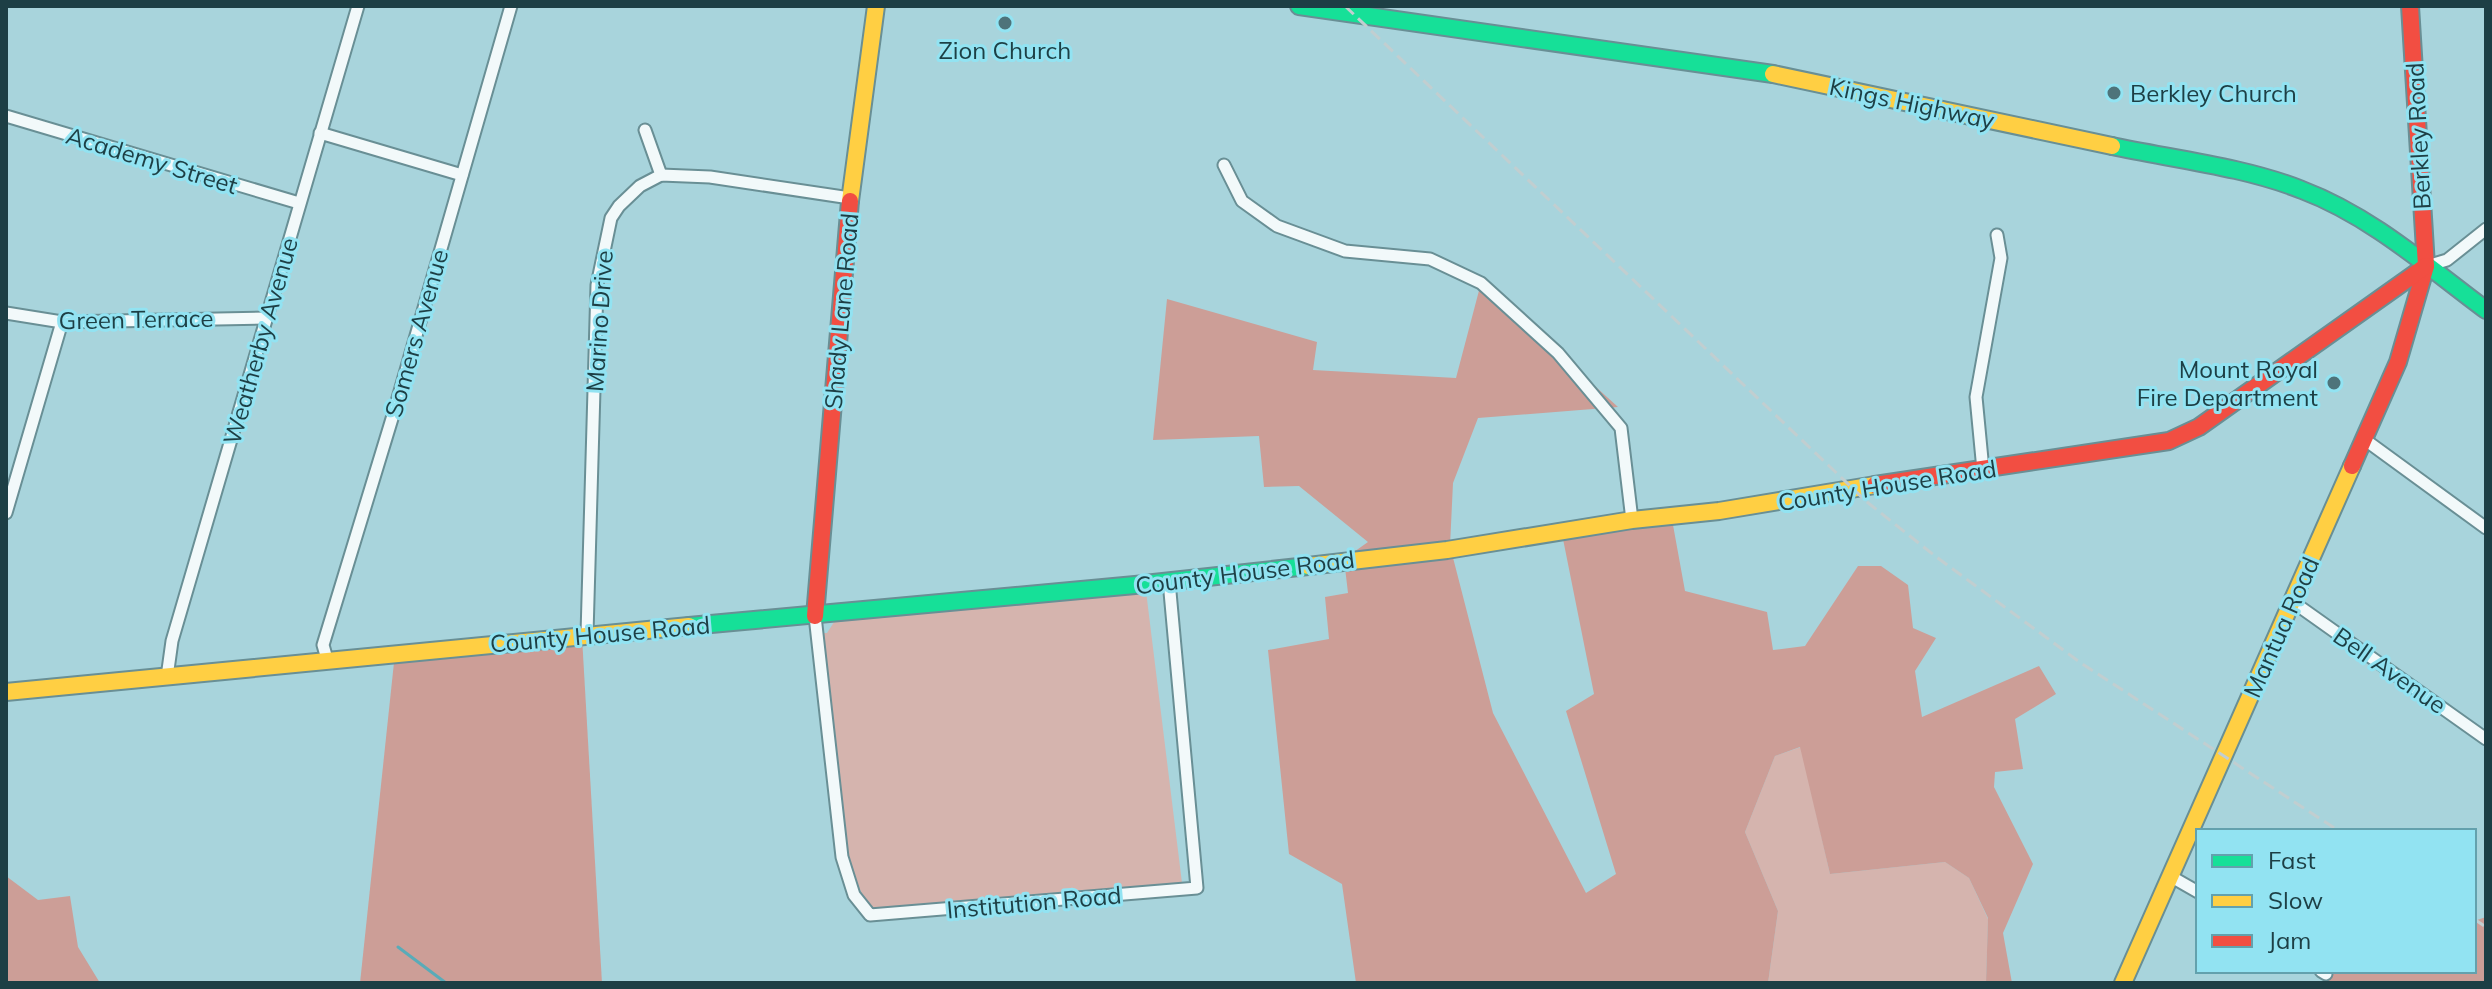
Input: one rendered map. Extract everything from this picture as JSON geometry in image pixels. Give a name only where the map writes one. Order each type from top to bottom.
[{"type":"street","name":"Weatherby Avenue","points":[[167,677],[172,641],[358,6]]},
{"type":"street","name":"Somers Avenue","points":[[327,659],[323,645],[511,6]]},
{"type":"street","name":"Shady Lane Road","points":[[815,616],[850,198],[876,6]]},
{"type":"street","name":"Kings Highway","points":[[1299,6],[1764,72],[2274,180],[2336,204],[2486,310]]},
{"type":"street","name":"Berkley Road","points":[[2410,6],[2426,266]]},
{"type":"street","name":"Academy Street","points":[[6,116],[299,203]]},
{"type":"street","points":[[645,130],[661,175],[710,177],[850,198]]},
{"type":"street","points":[[320,133],[462,175]]},
{"type":"street","points":[[1224,165],[1242,201],[1277,226],[1345,251],[1430,259],[1481,283],[1558,353],[1621,428],[1632,520]]},
{"type":"street","name":"Marino Drive","points":[[587,634],[599,272],[606,234],[619,206],[640,186],[661,175]]},
{"type":"street","points":[[2426,266],[2447,260],[2486,229]]},
{"type":"street","points":[[1983,470],[1976,397],[2001,258],[1997,235]]},
{"type":"street","name":"Mantua Road","points":[[2123,983],[2398,362],[2426,266]]},
{"type":"street","name":"County House Road","points":[[6,692],[587,634],[815,616],[1447,550],[1632,520],[1719,511],[2119,450],[2169,441],[2190,433],[2426,266]]},
{"type":"street","name":"Green Terrace","points":[[6,313],[62,322],[267,318]]},
{"type":"street","points":[[6,513],[62,322]]},
{"type":"street","points":[[2364,439],[2486,528]]},
{"type":"street","name":"Institution Road","points":[[815,616],[842,857],[854,895],[870,915],[1197,888],[1169,581]]},
{"type":"street","name":"Bell Avenue","points":[[2293,602],[2486,739]]},
{"type":"street","points":[[2170,876],[2196,891]]},
{"type":"shaded area","points":[[1481,283],[1618,407],[1478,418],[1453,483],[1450,546],[1493,713],[1586,893],[1616,874],[1566,711],[1594,694],[1561,529],[1671,514],[1685,591],[1767,612],[1773,650],[1805,646],[1858,566],[1881,566],[1908,585],[1913,628],[1936,638],[1915,671],[1922,717],[2039,666],[2056,694],[2015,719],[2023,769],[1995,772],[1994,787],[2033,864],[2003,933],[2012,983],[1986,983],[1988,918],[1969,878],[1945,862],[1830,874],[1800,747],[1775,756],[1745,832],[1778,911],[1768,983],[1356,983],[1342,884],[1289,854],[1268,650],[1329,639],[1325,597],[1348,593],[1344,559],[1368,542],[1299,486],[1264,487],[1259,436],[1153,440],[1167,299],[1317,342],[1313,370],[1456,378]]},
{"type":"shaded area","points":[[1145,583],[1182,883],[868,909],[845,853],[821,633],[827,633],[838,616]]},
{"type":"shaded area","points":[[582,637],[602,983],[360,983],[395,653]]},
{"type":"shaded area","points":[[1801,747],[1830,874],[1945,862],[1969,878],[1988,919],[1986,983],[1768,983],[1778,911],[1745,832],[1775,756]]},
{"type":"shaded area","points":[[6,876],[38,900],[70,896],[78,947],[100,983],[6,983]]},
{"type":"shaded area","points":[[2486,917],[2486,983],[2325,983],[2331,973],[2476,973],[2476,920]]},
{"type":"waterway","points":[[398,947],[446,983]]},
{"type":"railway","points":[[1345,6],[1867,502],[2081,663],[2336,829]]},
{"type":"railway","points":[[2476,920],[2486,927]]},
{"type":"traffic: fast","points":[[1299,6],[1773,74]]},
{"type":"traffic: fast","points":[[2112,146],[2257,175],[2302,190],[2375,228],[2486,310]]},
{"type":"traffic: fast","points":[[689,626],[1308,566]]},
{"type":"traffic: slow","points":[[850,201],[876,6]]},
{"type":"traffic: slow","points":[[1773,74],[2112,146]]},
{"type":"traffic: slow","points":[[2123,983],[2352,466]]},
{"type":"traffic: slow","points":[[1308,566],[1447,550],[1875,485]]},
{"type":"traffic: slow","points":[[6,692],[689,626]]},
{"type":"traffic: jam","points":[[2352,466],[2398,362],[2426,266],[2410,6]]},
{"type":"traffic: jam","points":[[815,616],[850,201]]},
{"type":"traffic: jam","points":[[1875,485],[2169,441],[2199,427],[2426,266]]},
{"type":"place","name":"Zion Church","points":[[1005,23]]},
{"type":"place","name":"Berkley Church","points":[[2114,93]]},
{"type":"place","name":"Mount Royal Fire Department","points":[[2334,383]]}]
